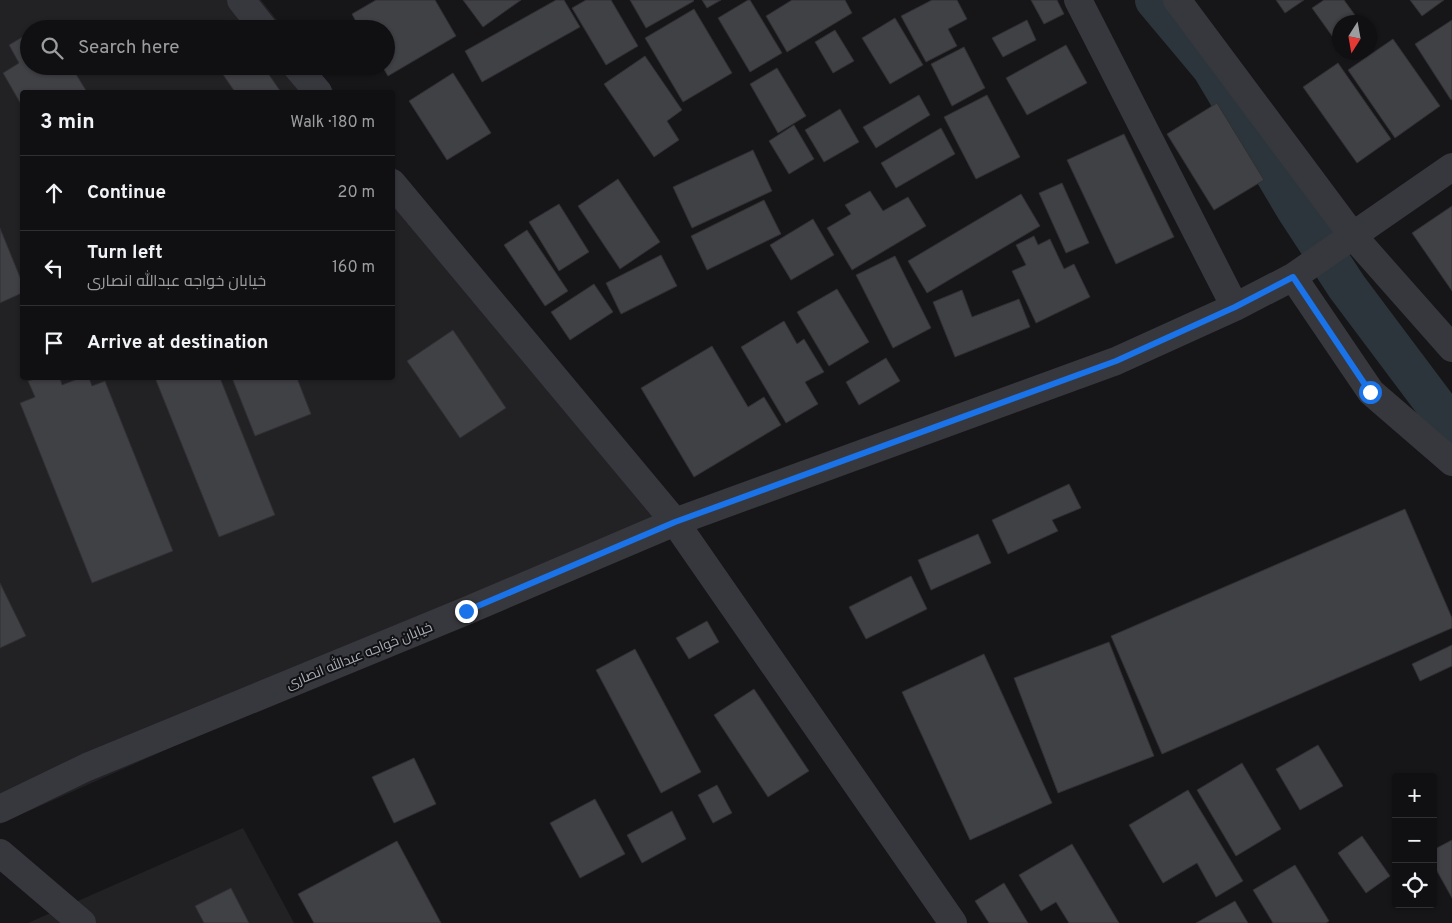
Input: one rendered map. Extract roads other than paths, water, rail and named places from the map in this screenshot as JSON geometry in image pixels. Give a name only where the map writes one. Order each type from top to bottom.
[{"type":"street","points":[[240,0],[257,20]]},
{"type":"street","points":[[1078,0],[1235,307]]},
{"type":"street","points":[[1177,0],[1353,236],[1452,348]]},
{"type":"street","points":[[304,75],[316,90]]},
{"type":"street","name":"خیابان خواجه عبدالله انصاری","points":[[0,809],[87,767],[466,611],[675,522],[1116,361],[1235,307],[1293,277],[1452,167]]},
{"type":"street","points":[[395,187],[675,522],[953,923]]},
{"type":"street","points":[[1293,277],[1370,392],[1452,462]]},
{"type":"street","points":[[0,853],[82,923]]},
{"type":"waterway","points":[[1155,0],[1212,68],[1296,209],[1347,287],[1452,427]]}]
